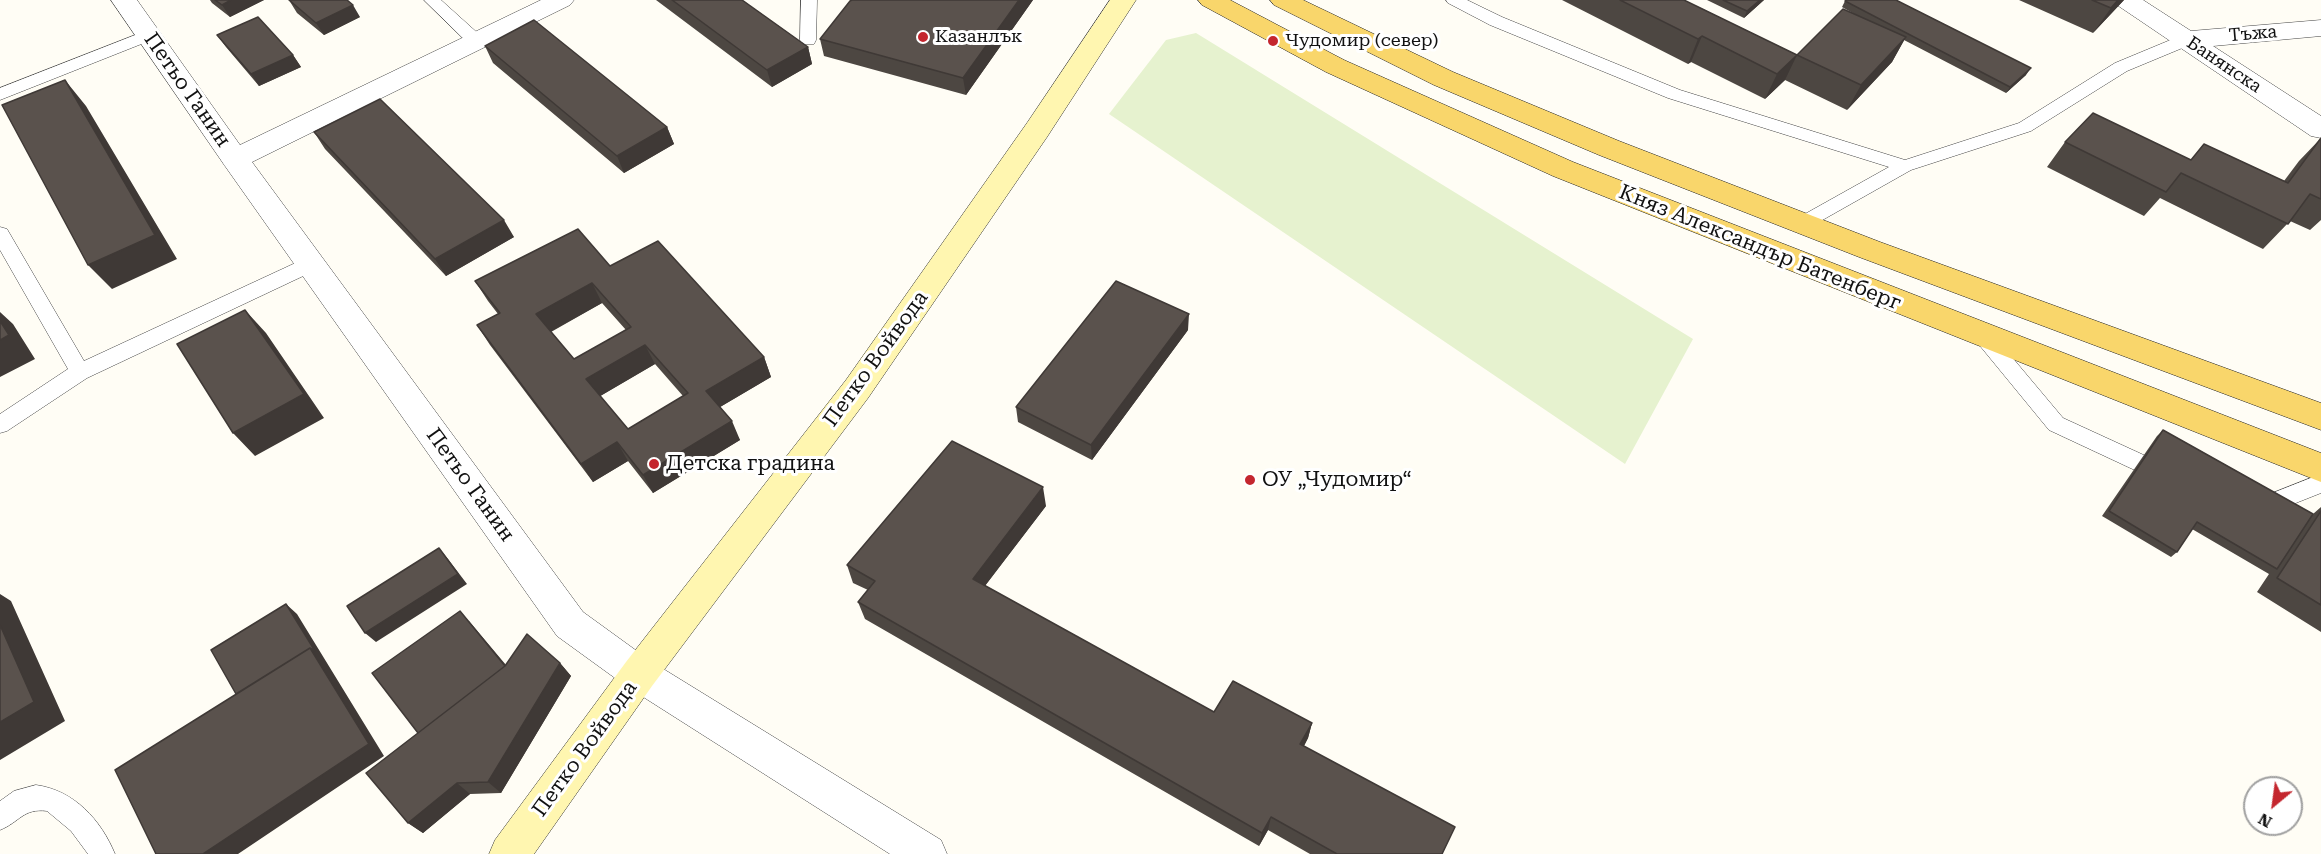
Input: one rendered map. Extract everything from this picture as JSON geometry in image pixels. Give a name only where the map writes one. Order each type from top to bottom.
[{"type":"main road","name":"Княз Александър Батенберг","points":[[1211,0],[1335,66],[1563,170],[2321,468]]},
{"type":"main road","name":"Княз Александър Батенберг","points":[[1283,0],[1360,41],[1588,141],[1803,225],[2321,417]]},
{"type":"street","name":"Петьо Ганин","points":[[124,0],[235,159],[570,624],[639,674],[927,854]]},
{"type":"street","points":[[235,159],[561,0]]},
{"type":"street","name":"Петко Войвода","points":[[509,854],[639,674],[857,388],[1037,130],[1123,0]]},
{"type":"street","name":"Банянска","points":[[2126,0],[2321,129]]},
{"type":"street","name":"Тъжа","points":[[2186,40],[2321,28]]},
{"type":"lane","points":[[432,0],[477,41]]},
{"type":"lane","points":[[808,40],[809,0]]},
{"type":"lane","points":[[1454,0],[1496,21],[1674,94],[1905,166]]},
{"type":"lane","points":[[0,94],[148,35]]},
{"type":"lane","points":[[1803,225],[1905,166],[2025,127],[2121,67],[2186,40]]},
{"type":"lane","points":[[0,234],[80,372]]},
{"type":"lane","points":[[0,425],[80,372],[311,264]]},
{"type":"lane","points":[[1983,336],[2056,424],[2184,484]]},
{"type":"lane","points":[[2237,508],[2247,513],[2321,483]]},
{"type":"lane","points":[[0,817],[24,800],[48,797],[66,808],[86,829],[102,854]]},
{"type":"green space","points":[[1196,33],[1693,339],[1625,464],[1109,114],[1166,40]]},
{"type":"building","points":[[215,0],[231,0],[222,5]]},
{"type":"building","points":[[289,0],[347,0],[353,5],[316,23]]},
{"type":"building","points":[[672,0],[742,0],[808,47],[767,70]]},
{"type":"building","name":"Казанлък","points":[[852,0],[1019,0],[963,78],[820,39]]},
{"type":"building","points":[[1620,0],[1684,0],[1797,55],[1777,74],[1702,36],[1698,39]]},
{"type":"building","points":[[1723,0],[1760,0],[1747,11]]},
{"type":"building","points":[[1896,0],[2031,68],[2010,87],[1845,1]]},
{"type":"building","points":[[2092,0],[2118,0],[2111,8]]},
{"type":"building","points":[[1843,9],[1906,37],[1861,85],[1797,55]]},
{"type":"building","points":[[258,17],[293,55],[251,74],[217,35]]},
{"type":"building","points":[[534,20],[667,127],[617,156],[485,46]]},
{"type":"building","points":[[65,80],[155,235],[88,265],[2,105]]},
{"type":"building","points":[[380,99],[504,220],[435,259],[314,132]]},
{"type":"building","points":[[2093,113],[2191,160],[2204,144],[2288,183],[2321,138],[2321,199],[2310,194],[2288,224],[2181,173],[2166,192],[2065,142]]},
{"type":"building","points":[[578,229],[610,266],[658,241],[764,357],[706,391],[732,421],[643,475],[617,442],[581,464],[477,325],[500,313],[475,281]],"holes":[[[592,283],[631,327],[574,359],[536,314]],[[645,345],[688,393],[628,429],[586,379]]]},
{"type":"building","points":[[1116,281],[1189,314],[1091,445],[1016,407]]},
{"type":"building","points":[[245,310],[304,394],[233,433],[177,344]]},
{"type":"building","points":[[0,321],[9,335],[0,340]]},
{"type":"building","points":[[2163,430],[2313,514],[2277,569],[2197,522],[2177,552],[2109,511]]},
{"type":"building","points":[[952,441],[1043,487],[973,579],[1214,712],[1233,681],[1312,723],[1300,744],[1455,827],[1442,854],[1337,854],[1271,817],[1262,833],[858,602],[875,581],[847,565]]},
{"type":"building","points":[[2321,511],[2321,605],[2277,578]]},
{"type":"building","points":[[439,548],[458,574],[365,633],[347,606]]},
{"type":"building","points":[[286,604],[315,651],[310,648],[236,694],[211,650]]},
{"type":"building","points":[[460,611],[505,666],[418,733],[372,673]]},
{"type":"building","points":[[0,625],[34,702],[0,722]]},
{"type":"building","points":[[527,634],[560,663],[488,782],[457,783],[408,823],[366,773],[505,666]]},
{"type":"building","points":[[310,648],[369,744],[203,854],[156,854],[115,770]]},
{"type":"place","name":"Казанлък","points":[[923,37]]},
{"type":"place","name":"Чудомир (север)","points":[[1273,41]]},
{"type":"place","name":"Детска градина","points":[[654,464]]},
{"type":"place","name":"ОУ „Чудомир“","points":[[1250,480]]}]
